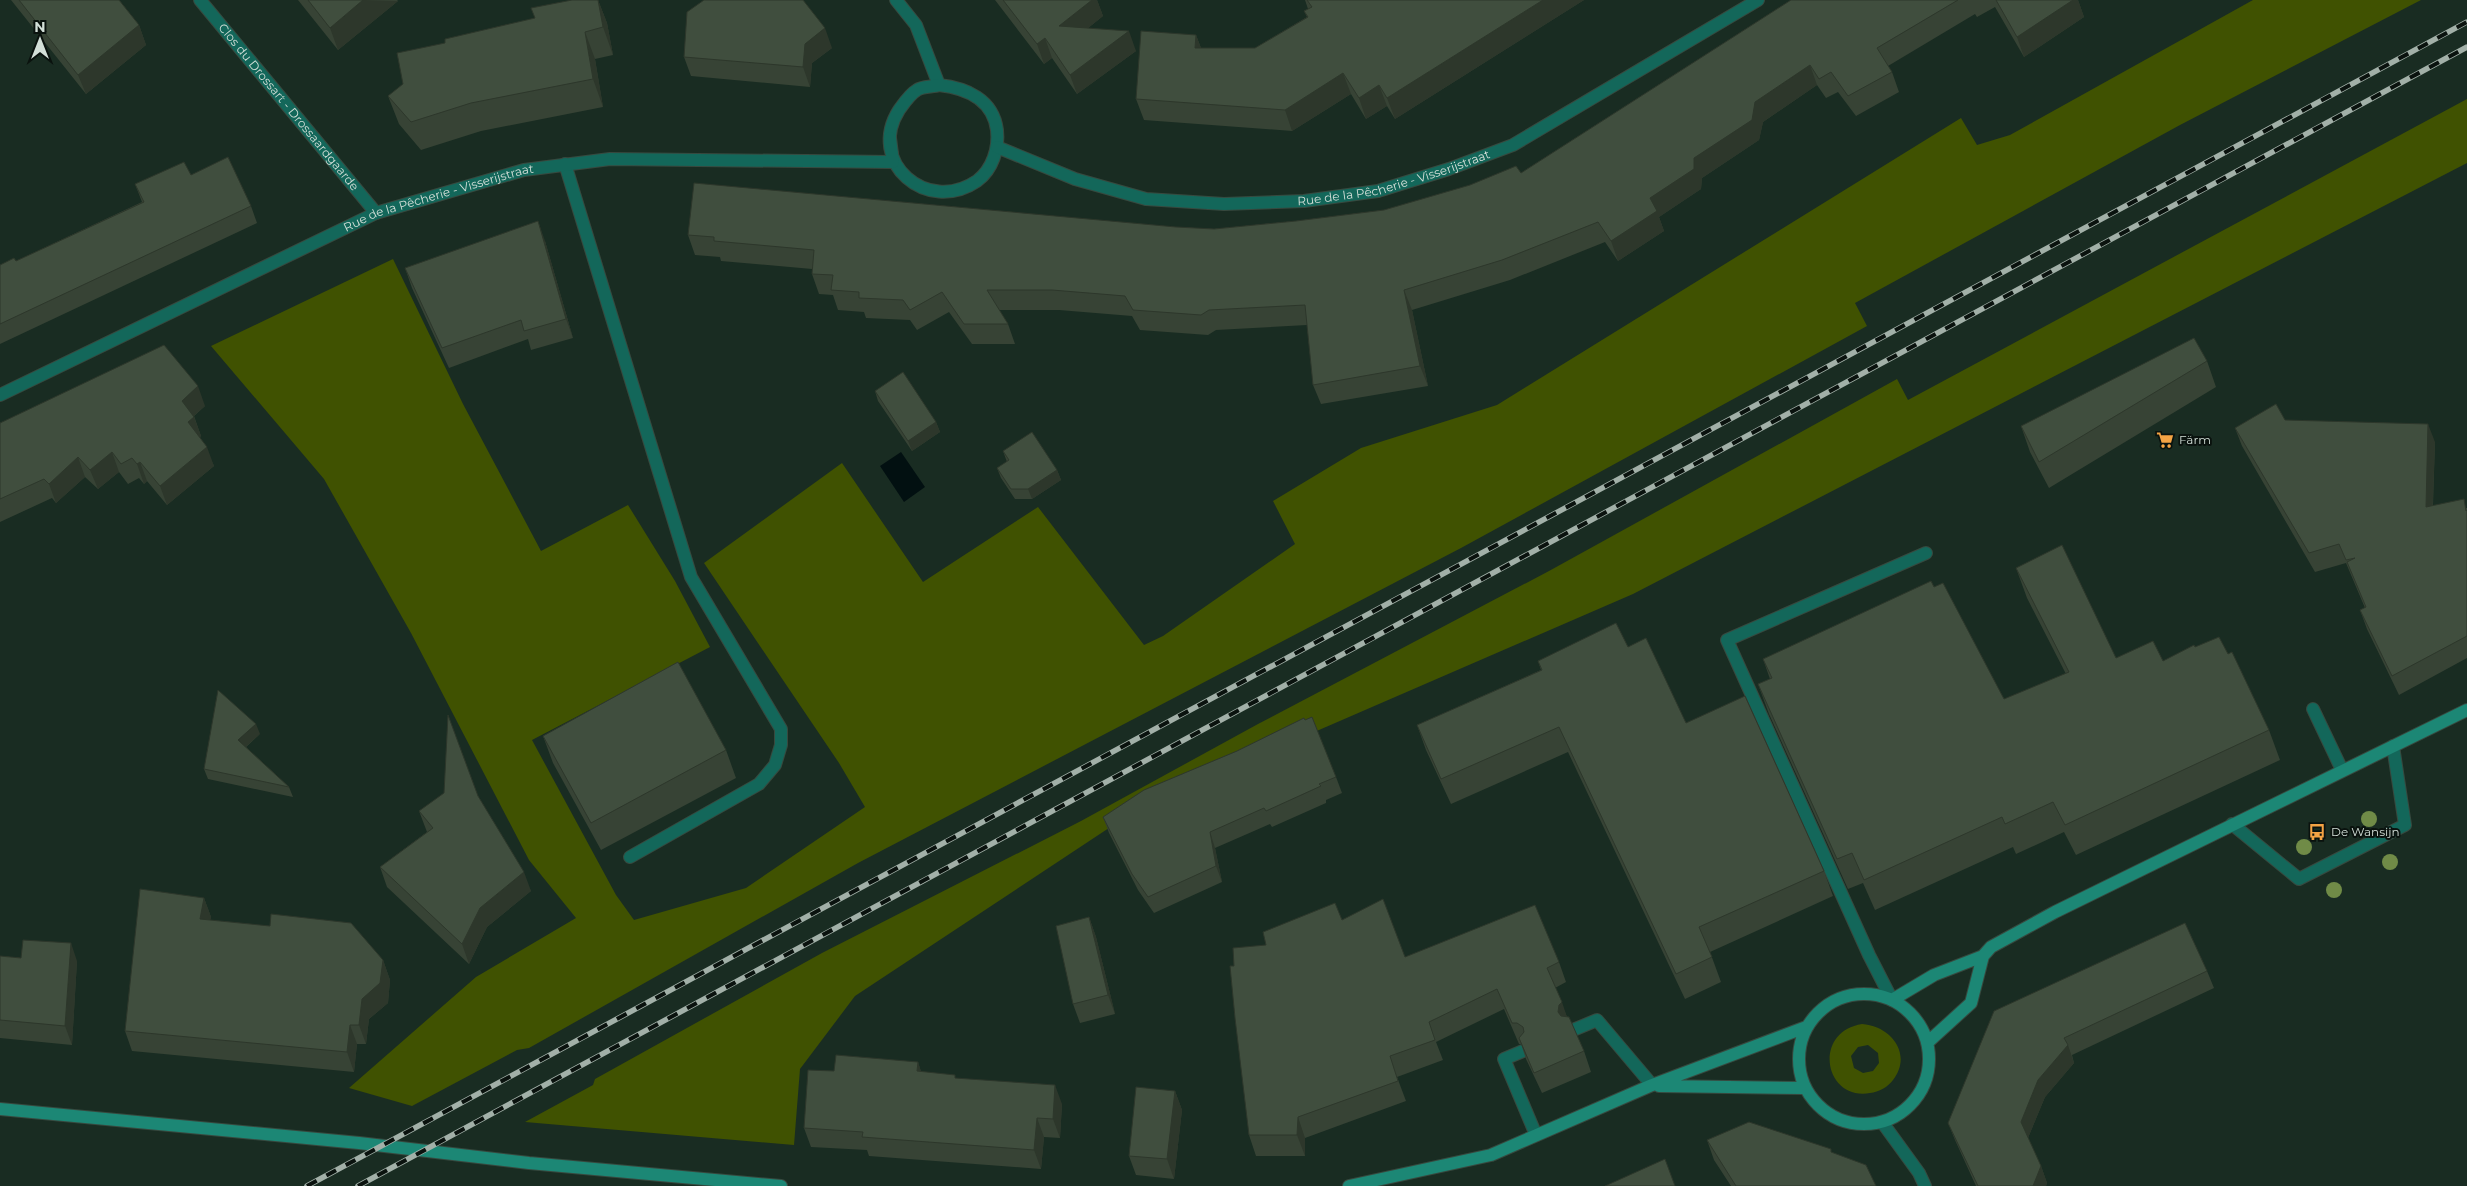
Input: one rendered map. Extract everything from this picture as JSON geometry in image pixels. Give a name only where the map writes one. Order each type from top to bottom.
[{"type":"main road","points":[[1892,1000],[1934,975],[1983,956],[1991,947],[2055,912],[2467,710]]},
{"type":"main road","points":[[1927,1043],[1971,1003],[1983,956]]},
{"type":"main road","points":[[1859,993],[1876,994],[1892,1000],[1914,1017],[1927,1043],[1930,1059],[1927,1076],[1921,1091],[1910,1105],[1882,1122],[1866,1124],[1837,1119],[1824,1112],[1804,1088],[1798,1068],[1798,1047],[1806,1027],[1816,1014],[1843,996],[1859,993]]},
{"type":"main road","points":[[1350,1186],[1491,1155],[1652,1085],[1806,1027]]},
{"type":"main road","points":[[1652,1085],[1804,1088]]},
{"type":"main road","points":[[0,1108],[359,1143],[529,1163],[781,1186]]},
{"type":"street","name":"Clos du Drossart - Drossaardgaarde","points":[[200,0],[376,213]]},
{"type":"street","points":[[896,0],[916,25],[939,85]]},
{"type":"street","name":"Rue de la Pêcherie - Visserijstraat","points":[[0,395],[376,213],[524,170],[610,159],[893,162],[890,138],[894,119],[904,103],[918,89],[939,85],[958,87],[975,95],[988,108],[996,128],[997,147],[1075,179],[1146,199],[1224,204],[1304,202],[1378,191],[1449,169],[1513,145],[1758,0]]},
{"type":"street","points":[[890,138],[893,157],[907,178],[929,191],[948,193],[966,188],[980,178],[992,164],[997,147]]},
{"type":"street","points":[[565,164],[691,577],[781,729],[781,745],[775,765],[759,784],[630,857]]},
{"type":"street","points":[[1892,1000],[1869,955],[1727,640],[1926,553]]},
{"type":"street","points":[[2313,709],[2342,770]]},
{"type":"street","points":[[2232,824],[2299,879],[2405,825],[2393,746]]},
{"type":"street","points":[[1573,1030],[1597,1020],[1652,1085]]},
{"type":"street","points":[[1523,1051],[1504,1059],[1536,1135]]},
{"type":"street","points":[[1882,1122],[1919,1173],[1925,1186]]},
{"type":"green space","points":[[2253,0],[2421,0],[2180,125],[1855,303],[1867,326],[1461,548],[858,863],[529,1048],[517,1050],[412,1106],[349,1088],[476,977],[576,918],[529,860],[411,633],[324,479],[211,346],[393,259],[463,404],[541,551],[628,505],[675,581],[710,647],[532,740],[616,895],[634,920],[746,888],[865,807],[839,763],[704,563],[842,463],[923,582],[1038,507],[1144,645],[1163,636],[1295,544],[1273,501],[1361,448],[1497,405],[1961,118],[1977,145],[2010,135]]},
{"type":"green space","points":[[2467,99],[2467,163],[1633,594],[1162,798],[1115,824],[855,996],[800,1069],[794,1145],[525,1122],[593,1085],[595,1079],[822,953],[1081,821],[1258,724],[1549,571],[1897,379],[1908,400]]},
{"type":"green space","points":[[1862,1024],[1872,1026],[1882,1030],[1896,1043],[1900,1051],[1901,1061],[1899,1070],[1886,1087],[1870,1093],[1854,1093],[1842,1087],[1834,1077],[1830,1064],[1830,1051],[1836,1039],[1846,1030]],"holes":[[[1868,1045],[1878,1053],[1879,1063],[1873,1071],[1863,1073],[1854,1068],[1851,1056],[1858,1047]]]},
{"type":"shaded area","points":[[901,452],[925,487],[904,502],[880,466]]},
{"type":"building","points":[[19,0],[119,0],[139,25],[78,75]]},
{"type":"building","points":[[308,0],[363,0],[330,28]]},
{"type":"building","points":[[572,0],[598,0],[603,27],[585,32],[593,79],[471,103],[411,122],[388,96],[403,84],[397,53],[445,43],[445,39],[535,18],[531,8]]},
{"type":"building","points":[[704,0],[803,0],[825,28],[805,44],[803,67],[684,57],[687,12]]},
{"type":"building","points":[[1003,0],[1092,0],[1059,26],[1129,31],[1070,75],[1045,38],[1037,44]]},
{"type":"building","points":[[1307,0],[1543,0],[1387,98],[1379,85],[1359,98],[1343,73],[1285,110],[1136,99],[1141,31],[1196,35],[1195,48],[1255,48],[1308,17],[1304,11],[1312,7]]},
{"type":"building","points":[[1791,0],[1958,0],[1877,48],[1892,72],[1848,96],[1831,72],[1819,79],[1810,65],[1755,102],[1752,120],[1694,158],[1694,169],[1650,198],[1657,211],[1611,241],[1598,222],[1502,260],[1404,290],[1420,366],[1313,385],[1305,305],[1209,310],[1201,315],[1133,310],[1125,296],[1052,290],[987,290],[1008,324],[964,324],[942,292],[910,310],[903,300],[859,298],[859,292],[831,290],[833,275],[812,274],[814,250],[714,241],[714,237],[688,235],[694,183],[1214,229],[1384,210],[1470,185],[1516,166],[1521,173]]},
{"type":"building","points":[[1996,0],[2073,0],[2017,37]]},
{"type":"building","points":[[228,157],[251,206],[0,324],[0,265],[14,258],[16,261],[144,202],[135,184],[184,162],[191,175]]},
{"type":"building","points":[[538,221],[566,319],[524,331],[521,320],[442,348],[405,268]]},
{"type":"building","points":[[2194,338],[2207,361],[2039,462],[2021,426]]},
{"type":"building","points":[[164,345],[198,386],[182,401],[194,417],[188,422],[207,447],[160,486],[140,462],[137,464],[132,458],[121,464],[112,452],[90,470],[78,457],[49,484],[44,479],[0,499],[0,423]]},
{"type":"building","points":[[903,372],[936,422],[908,441],[875,391]]},
{"type":"building","points":[[2276,404],[2285,420],[2428,424],[2426,507],[2464,499],[2467,510],[2467,636],[2392,676],[2360,610],[2366,607],[2347,562],[2355,558],[2346,560],[2339,544],[2309,553],[2235,428]]},
{"type":"building","points":[[1032,432],[1057,470],[1028,489],[1011,489],[997,468],[1009,460],[1003,451]]},
{"type":"building","points":[[2062,545],[2116,658],[2153,641],[2163,661],[2194,645],[2195,647],[2219,637],[2228,654],[2232,652],[2269,730],[2065,825],[2053,802],[2005,824],[2002,817],[1864,880],[1852,853],[1837,859],[1758,684],[1772,678],[1763,659],[1931,581],[1934,587],[1943,583],[2004,699],[2069,672],[2016,568]]},
{"type":"building","points":[[1616,623],[1628,647],[1646,638],[1686,723],[1745,696],[1824,871],[1699,927],[1712,957],[1676,974],[1559,727],[1441,779],[1417,725],[1542,670],[1538,661]]},
{"type":"building","points":[[678,662],[726,750],[591,823],[543,736]]},
{"type":"building","points":[[218,690],[256,724],[238,740],[289,787],[204,769]]},
{"type":"building","points":[[448,715],[478,796],[524,872],[480,908],[462,944],[380,867],[433,828],[419,811],[444,793]]},
{"type":"building","points":[[1312,717],[1336,777],[1319,784],[1321,786],[1266,811],[1264,808],[1210,832],[1216,866],[1148,897],[1132,874],[1103,817],[1144,790],[1237,751],[1304,718],[1305,720]]},
{"type":"building","points":[[140,889],[204,898],[200,919],[270,926],[271,914],[351,923],[383,960],[380,983],[362,999],[359,1025],[350,1025],[347,1052],[125,1031]]},
{"type":"building","points":[[1383,899],[1405,957],[1535,905],[1559,962],[1547,968],[1562,1002],[1559,1005],[1558,1012],[1561,1016],[1569,1017],[1584,1051],[1534,1073],[1519,1038],[1524,1032],[1523,1027],[1517,1023],[1512,1023],[1497,989],[1429,1022],[1435,1040],[1390,1056],[1398,1081],[1298,1117],[1297,1135],[1249,1135],[1230,966],[1234,966],[1233,948],[1266,945],[1263,932],[1335,903],[1342,920]]},
{"type":"building","points":[[1089,917],[1108,995],[1073,1004],[1056,926]]},
{"type":"building","points":[[2185,923],[2207,971],[2064,1038],[2068,1045],[2038,1080],[2021,1122],[2041,1166],[2033,1186],[1978,1186],[1948,1123],[1994,1011]]},
{"type":"building","points":[[23,940],[71,943],[65,1026],[0,1020],[0,956],[21,958]]},
{"type":"building","points":[[836,1055],[918,1062],[917,1071],[955,1075],[955,1078],[1055,1085],[1053,1119],[1037,1118],[1034,1150],[862,1137],[863,1132],[804,1128],[808,1070],[834,1071]]},
{"type":"building","points":[[1136,1087],[1175,1091],[1167,1159],[1129,1156]]},
{"type":"building","points":[[1749,1122],[1831,1149],[1831,1152],[1866,1165],[1876,1186],[1736,1186],[1707,1140]]},
{"type":"building","points":[[1665,1159],[1675,1186],[1605,1186]]},
{"type":"railway","points":[[307,1186],[2467,22]]},
{"type":"railway","points":[[358,1186],[2467,47]]},
{"type":"place","name":"Färm","points":[[2165,440]]},
{"type":"place","name":"De Wansijn","points":[[2317,832]]}]
